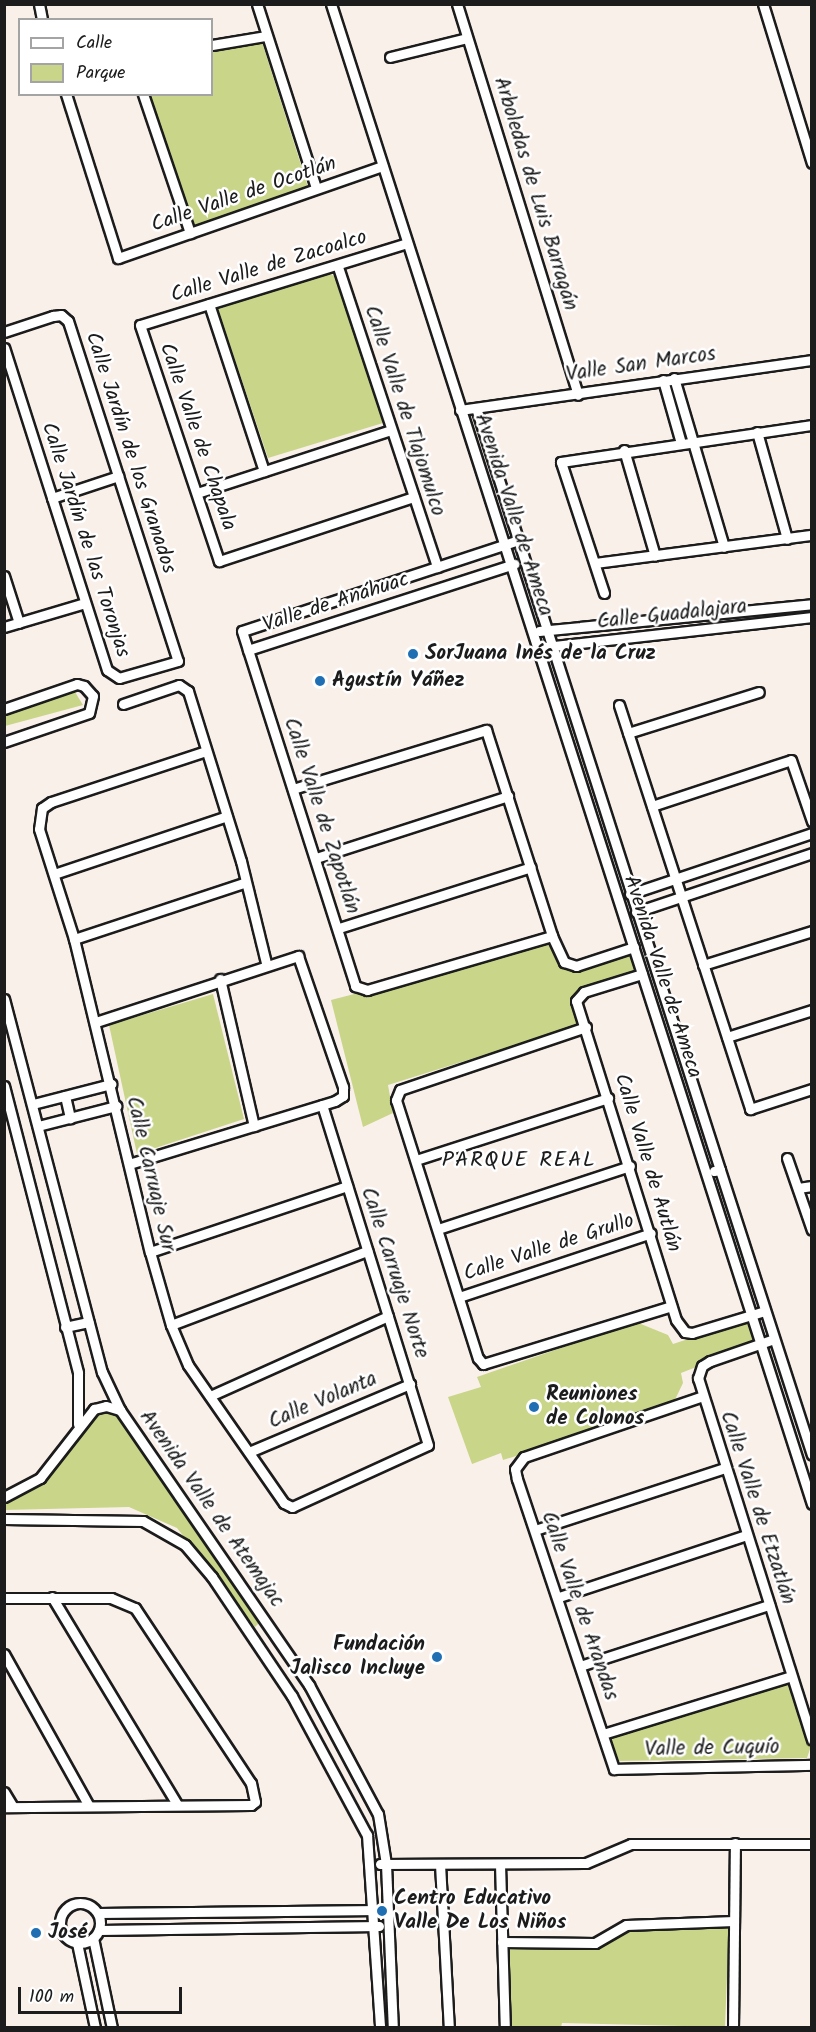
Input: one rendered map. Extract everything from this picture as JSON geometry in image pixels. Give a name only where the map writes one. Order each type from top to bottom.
[{"type":"street","points":[[257,4],[316,188]]},
{"type":"street","name":"Avenida Valle de Ameca","points":[[331,4],[760,1344],[807,1475],[811,1497]]},
{"type":"street","name":"Arboledas de Luis Barragán","points":[[457,4],[578,394]]},
{"type":"street","points":[[763,4],[807,136],[812,163]]},
{"type":"street","points":[[213,45],[266,36]]},
{"type":"street","points":[[390,57],[467,38]]},
{"type":"street","name":"Calle Valle de Ocotlán","points":[[67,96],[118,258],[382,166]]},
{"type":"street","points":[[144,96],[190,233]]},
{"type":"street","name":"Calle Valle de Zacoalco","points":[[140,325],[326,265],[338,267],[407,243]]},
{"type":"street","name":"Calle Valle de Tlajomulco","points":[[338,267],[437,567]]},
{"type":"street","points":[[209,304],[264,471]]},
{"type":"street","name":"Calle Jardín de los Granados","points":[[4,332],[53,316],[61,315],[68,321],[178,661]]},
{"type":"street","name":"Calle Valle de Chapala","points":[[140,325],[219,561],[414,497]]},
{"type":"street","name":"Calle Jardín de las Toronjas","points":[[4,348],[86,603],[112,676],[127,676],[178,661]]},
{"type":"street","name":"Valle San Marcos","points":[[460,410],[812,360]]},
{"type":"street","points":[[674,378],[724,547]]},
{"type":"street","points":[[663,380],[681,443]]},
{"type":"street","points":[[476,408],[516,541],[812,1455]]},
{"type":"street","points":[[604,593],[561,462],[624,450],[812,425]]},
{"type":"street","points":[[197,493],[391,430]]},
{"type":"street","points":[[757,432],[787,539]]},
{"type":"street","points":[[624,450],[655,556]]},
{"type":"street","points":[[52,498],[118,476]]},
{"type":"street","points":[[595,563],[812,536]]},
{"type":"street","name":"Valle de Anáhuac","points":[[516,541],[242,631],[248,650],[523,561]]},
{"type":"street","points":[[4,576],[19,623]]},
{"type":"street","points":[[4,627],[86,603]]},
{"type":"street","name":"Calle Guadalajara","points":[[531,632],[812,604]]},
{"type":"street","name":"Calle Guadalajara","points":[[536,648],[812,617]]},
{"type":"street","points":[[652,620],[661,628],[654,635]]},
{"type":"street","name":"Calle Valle de Zapotlán","points":[[248,650],[356,986],[361,991],[552,936]]},
{"type":"street","points":[[4,709],[77,684],[84,686],[93,696],[89,713],[4,742]]},
{"type":"street","points":[[123,704],[184,687],[241,861],[243,883],[266,963]]},
{"type":"street","points":[[628,733],[759,692]]},
{"type":"street","points":[[619,705],[750,1109],[812,1089]]},
{"type":"street","points":[[293,789],[486,730],[552,936],[569,966],[634,947]]},
{"type":"street","name":"Calle Carruaje Sur","points":[[206,752],[51,802],[42,808],[39,829],[74,939],[150,1252],[171,1324],[188,1365],[284,1503],[302,1505]]},
{"type":"street","points":[[652,806],[791,760],[812,821]]},
{"type":"street","points":[[316,858],[508,796]]},
{"type":"street","points":[[54,874],[227,816]]},
{"type":"street","points":[[630,894],[812,833]]},
{"type":"street","points":[[636,912],[812,853]]},
{"type":"street","points":[[339,928],[531,867]]},
{"type":"street","points":[[74,939],[243,883]]},
{"type":"street","points":[[703,965],[812,931]]},
{"type":"street","points":[[96,1022],[266,963],[298,956],[343,1087],[343,1096],[322,1105],[129,1164]]},
{"type":"street","name":"Calle Valle de Autlán","points":[[642,974],[579,996],[576,1001],[651,1233],[671,1306],[681,1328],[692,1333],[751,1315]]},
{"type":"street","points":[[220,979],[254,1126]]},
{"type":"street","name":"Avenida Valle de Atemajac","points":[[4,999],[102,1372],[120,1410],[273,1630],[309,1686],[364,1787],[383,1830],[393,2028]]},
{"type":"street","points":[[727,1037],[812,1010]]},
{"type":"street","points":[[586,1027],[396,1094],[416,1160],[477,1358],[483,1364],[493,1363],[671,1306]]},
{"type":"street","points":[[33,1104],[111,1084]]},
{"type":"street","points":[[4,1086],[80,1388],[78,1425]]},
{"type":"street","points":[[64,1096],[70,1118]]},
{"type":"street","points":[[416,1160],[608,1098]]},
{"type":"street","name":"Calle Carruaje Norte","points":[[302,1505],[424,1450],[428,1439],[322,1105]]},
{"type":"street","points":[[38,1126],[116,1106]]},
{"type":"street","points":[[787,1158],[812,1230]]},
{"type":"street","points":[[438,1229],[630,1166]]},
{"type":"street","points":[[706,1173],[720,1170]]},
{"type":"street","points":[[150,1252],[347,1186]]},
{"type":"street","points":[[798,1188],[812,1186]]},
{"type":"street","name":"Calle Valle de Grullo","points":[[459,1297],[651,1233]]},
{"type":"street","points":[[171,1324],[368,1251]]},
{"type":"street","points":[[751,1315],[765,1311]]},
{"type":"street","points":[[210,1396],[388,1316]]},
{"type":"street","points":[[65,1327],[88,1322]]},
{"type":"street","points":[[760,1344],[774,1339]]},
{"type":"street","name":"Calle Valle de Etzatlán","points":[[760,1344],[710,1361],[702,1366],[698,1378],[812,1739]]},
{"type":"street","name":"Calle Volanta","points":[[249,1452],[410,1384]]},
{"type":"street","name":"Calle Valle de Arandas","points":[[614,1769],[515,1469],[524,1457],[703,1396]]},
{"type":"street","points":[[4,1497],[40,1478],[54,1464],[78,1425],[94,1408],[106,1406],[120,1410]]},
{"type":"street","points":[[536,1530],[725,1468]]},
{"type":"street","name":"Avenida Valle de Atemajac","points":[[4,1519],[117,1518],[143,1521],[165,1530],[185,1545],[212,1577],[292,1696],[367,1834],[372,1864],[380,2028]]},
{"type":"street","points":[[559,1597],[747,1534]]},
{"type":"street","points":[[52,1597],[177,1804]]},
{"type":"street","points":[[4,1598],[111,1598],[135,1608],[251,1783],[255,1802],[251,1805],[9,1807],[4,1792]]},
{"type":"street","points":[[580,1666],[769,1605]]},
{"type":"street","points":[[255,1641],[273,1630]]},
{"type":"street","points":[[4,1654],[89,1806]]},
{"type":"street","points":[[603,1734],[792,1676]]},
{"type":"street","name":"Valle de Cuquío","points":[[614,1769],[812,1765]]},
{"type":"street","points":[[347,1796],[364,1787]]},
{"type":"street","points":[[733,2028],[735,1843]]},
{"type":"street","points":[[372,1864],[586,1863],[631,1845],[812,1844]]},
{"type":"street","points":[[440,1864],[449,2028]]},
{"type":"street","points":[[500,1864],[505,2028]]},
{"type":"street","points":[[98,1913],[99,1930],[93,1938],[77,1943],[68,1939],[59,1923],[66,1907],[84,1902],[98,1913],[388,1909]]},
{"type":"street","points":[[502,1942],[595,1943],[626,1925],[734,1921]]},
{"type":"street","points":[[99,1930],[388,1926]]},
{"type":"street","points":[[93,1938],[112,2028]]},
{"type":"street","points":[[77,1943],[95,2028]]},
{"type":"green space","points":[[262,42],[308,187],[193,227],[150,96],[213,96],[213,51]]},
{"type":"green space","points":[[326,273],[335,276],[383,423],[268,458],[218,309]]},
{"type":"green space","points":[[75,692],[83,705],[5,726],[5,716]]},
{"type":"green space","points":[[548,944],[559,963],[569,970],[630,953],[637,972],[577,994],[579,1025],[388,1085],[393,1113],[363,1127],[331,1000]]},
{"type":"green space","points":[[213,994],[244,1119],[137,1154],[109,1025]]},
{"type":"green space","points":[[746,1320],[755,1344],[681,1373],[683,1383],[671,1408],[503,1460],[501,1453],[472,1464],[448,1397],[481,1387],[477,1377],[636,1322],[668,1335],[673,1344]]},
{"type":"green space","points":[[106,1407],[120,1411],[262,1620],[255,1627],[177,1528],[129,1507],[5,1510],[4,1499],[29,1488],[87,1416]]},
{"type":"green space","points":[[791,1680],[811,1746],[807,1758],[615,1761],[611,1743],[614,1735]]},
{"type":"green space","points":[[729,1925],[725,2027],[562,2023],[561,2027],[508,2027],[505,1946],[596,1945],[627,1927]]},
{"type":"place","name":"SorJuana Inés de la Cruz","points":[[413,654]]},
{"type":"place","name":"Agustín Yáñez","points":[[320,681]]},
{"type":"place","name":"Reuniones de Colonos","points":[[534,1407]]},
{"type":"place","name":"Fundación Jalisco Incluye","points":[[437,1657]]},
{"type":"place","name":"Centro Educativo Valle De Los Niños","points":[[382,1911]]},
{"type":"place","name":"José","points":[[36,1933]]},
{"type":"district","name":"PARQUE REAL","points":[[519,1161]]}]
